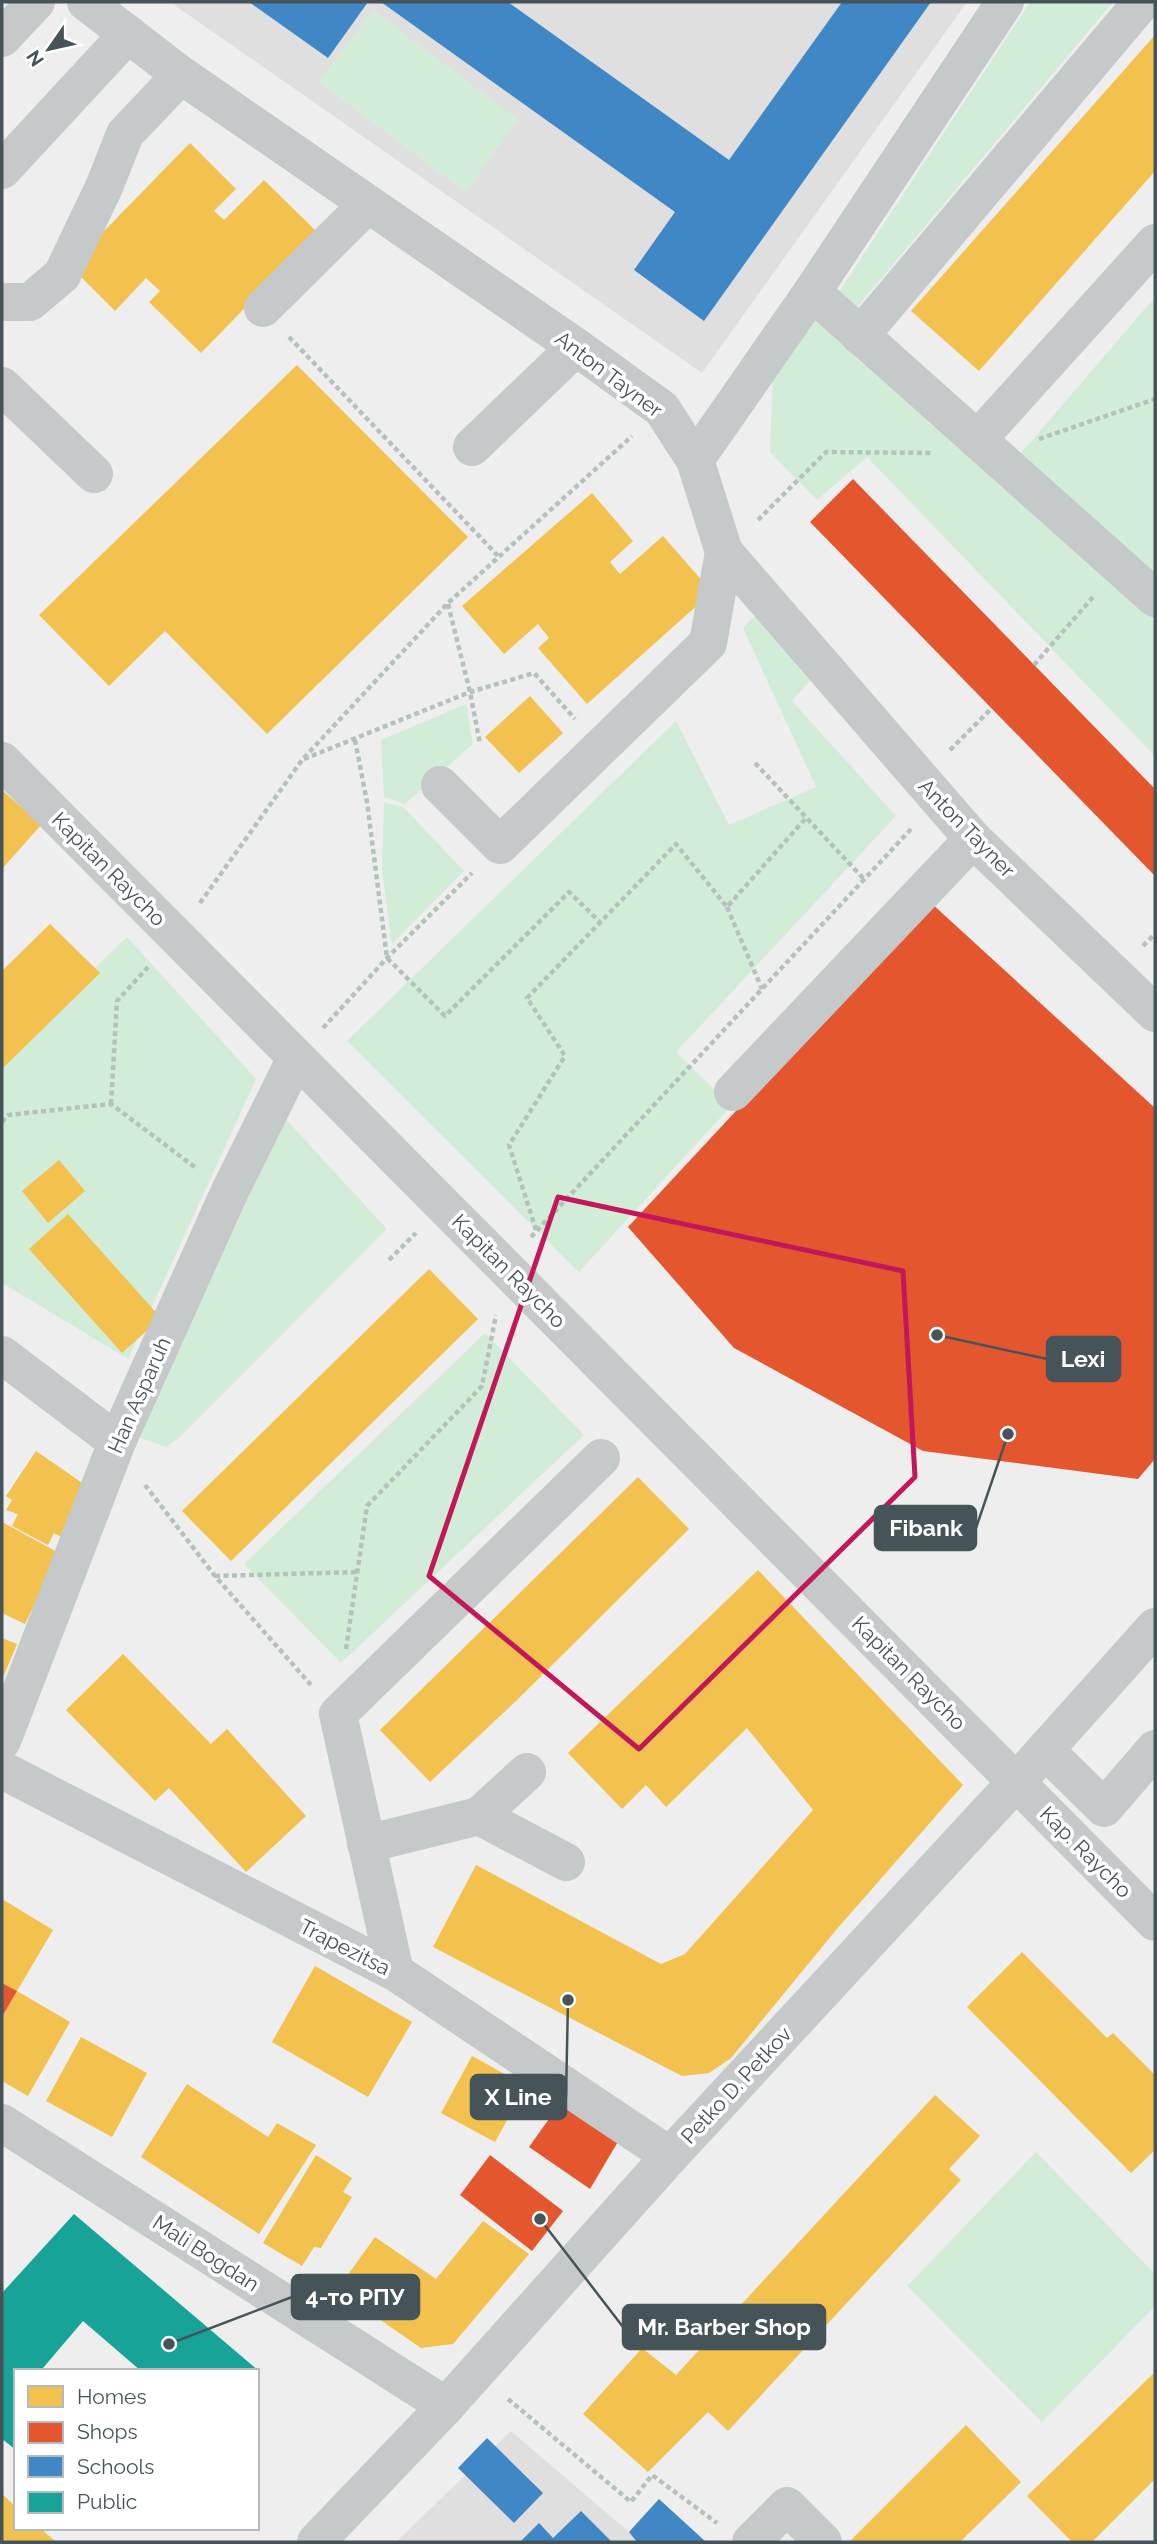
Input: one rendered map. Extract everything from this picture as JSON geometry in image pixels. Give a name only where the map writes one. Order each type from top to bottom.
[{"type":"street","points":[[2,38],[36,2]]},
{"type":"street","name":"Anton Tayner","points":[[86,2],[181,75],[662,409],[695,460],[724,552],[973,839],[1155,1013]]},
{"type":"street","points":[[695,460],[812,292],[1005,2]]},
{"type":"street","points":[[860,336],[1142,2]]},
{"type":"street","points":[[2,170],[128,34]]},
{"type":"street","points":[[2,302],[30,303],[62,275],[104,187],[125,134],[181,75]]},
{"type":"street","points":[[262,308],[368,204]]},
{"type":"street","points":[[985,447],[1155,243]]},
{"type":"street","points":[[812,292],[1155,598]]},
{"type":"street","points":[[472,447],[576,347]]},
{"type":"street","points":[[2,386],[94,474]]},
{"type":"street","points":[[440,785],[500,845],[708,643],[724,552]]},
{"type":"street","name":"Kapitan Raycho","points":[[2,761],[1017,1782]]},
{"type":"street","points":[[733,1092],[973,839]]},
{"type":"street","name":"Han Asparuh","points":[[2,1741],[117,1442],[229,1193],[296,1058]]},
{"type":"street","points":[[2,1354],[117,1442]]},
{"type":"street","points":[[396,1972],[338,1714],[601,1458]]},
{"type":"street","name":"Petko D. Petkov","points":[[316,2542],[446,2406],[670,2156],[1017,1782],[1155,1627]]},
{"type":"street","points":[[1045,1750],[1104,1808],[1155,1749]]},
{"type":"street","name":"Trapezitsa","points":[[2,1770],[396,1972],[670,2156]]},
{"type":"street","points":[[366,1844],[479,1816],[527,1772]]},
{"type":"street","name":"Kap. Raycho","points":[[1017,1782],[1155,1922]]},
{"type":"street","points":[[479,1816],[566,1861]]},
{"type":"street","name":"Mali Bogdan","points":[[2,2123],[446,2406]]},
{"type":"street","points":[[737,2535],[787,2506],[823,2542]]},
{"type":"path","points":[[262,308],[499,557]]},
{"type":"path","points":[[724,552],[826,452],[985,447],[1155,399]]},
{"type":"path","points":[[111,1104],[117,1001],[176,936],[302,760],[448,603],[662,409]]},
{"type":"path","points":[[1034,665],[1119,566]]},
{"type":"path","points":[[448,603],[480,744]]},
{"type":"path","points":[[302,760],[470,692],[534,673],[601,748]]},
{"type":"path","points":[[346,1650],[367,1506],[482,1385],[505,1267],[864,879],[992,708]]},
{"type":"path","points":[[355,740],[367,802],[387,958],[444,1016],[569,892],[600,922]]},
{"type":"path","points":[[755,763],[864,879]]},
{"type":"path","points":[[727,907],[806,818]]},
{"type":"path","points":[[537,1231],[509,1145],[565,1056],[527,998],[676,844],[727,907],[762,989]]},
{"type":"path","points":[[296,1058],[387,958],[500,845]]},
{"type":"path","points":[[2,1122],[8,1115],[111,1104],[229,1193]]},
{"type":"path","points":[[389,1260],[421,1228]]},
{"type":"path","points":[[117,1442],[151,1495],[215,1576],[338,1714]]},
{"type":"path","points":[[215,1576],[356,1572]]},
{"type":"path","points":[[477,2372],[631,2502],[652,2475],[737,2535]]},
{"type":"highlighted area","points":[[558,1197],[903,1271],[915,1477],[639,1749],[429,1576]]},
{"type":"shaded area","points":[[170,2],[967,2],[702,373]]},
{"type":"shaded area","points":[[511,2431],[629,2532],[659,2499],[706,2542],[396,2542]]},
{"type":"green space","points":[[1030,2],[1113,2],[855,310],[837,295]]},
{"type":"green space","points":[[373,10],[518,120],[465,192],[319,82]]},
{"type":"green space","points":[[1155,297],[1155,579],[1016,459]]},
{"type":"green space","points":[[814,319],[1155,616],[1155,756],[867,457],[817,500],[770,452],[773,373]]},
{"type":"green space","points":[[761,610],[816,674],[792,701],[896,816],[676,1052],[731,1106],[579,1272],[347,1041],[676,721],[729,825],[816,787],[743,628]]},
{"type":"green space","points":[[466,704],[473,744],[405,804],[384,797],[381,740]]},
{"type":"green space","points":[[384,802],[404,808],[464,871],[392,944],[382,871]]},
{"type":"green space","points":[[127,937],[256,1079],[128,1359],[2,1283],[2,1058]]},
{"type":"green space","points":[[280,1113],[387,1229],[178,1439],[166,1447],[132,1435]]},
{"type":"green space","points":[[485,1333],[584,1435],[341,1663],[244,1564]]},
{"type":"green space","points":[[1036,2152],[1155,2274],[1155,2306],[1042,2422],[907,2286]]},
{"type":"building: Homes","points":[[1155,35],[1155,171],[979,371],[911,311]]},
{"type":"building: Homes","points":[[190,143],[236,189],[214,211],[224,220],[264,180],[318,233],[201,353],[149,302],[160,291],[146,278],[115,311],[70,266]]},
{"type":"building: Homes","points":[[297,365],[468,537],[267,734],[165,631],[109,686],[39,615]]},
{"type":"building: Homes","points":[[592,493],[633,541],[610,562],[620,574],[663,536],[712,592],[587,704],[538,648],[549,638],[538,624],[504,654],[462,606]]},
{"type":"building: Homes","points":[[530,696],[563,733],[519,773],[485,737]]},
{"type":"building: Homes","points":[[2,790],[41,825],[2,869]]},
{"type":"building: Homes","points":[[50,924],[100,973],[2,1069],[2,971]]},
{"type":"building: Homes","points":[[59,1160],[85,1191],[48,1223],[22,1191]]},
{"type":"building: Homes","points":[[68,1214],[161,1318],[122,1353],[29,1249]]},
{"type":"building: Homes","points":[[429,1269],[478,1319],[231,1561],[182,1511]]},
{"type":"building: Homes","points":[[36,1451],[88,1487],[63,1538],[54,1533],[48,1545],[12,1526],[18,1514],[6,1510],[12,1500],[6,1496]]},
{"type":"building: Homes","points":[[638,1477],[689,1529],[517,1700],[430,1782],[380,1730]]},
{"type":"building: Homes","points":[[2,1522],[59,1553],[25,1624],[2,1613]]},
{"type":"building: Homes","points":[[758,1570],[963,1785],[836,1930],[731,2058],[709,2073],[682,2076],[433,1947],[476,1865],[661,1964],[685,1954],[813,1810],[747,1728],[666,1807],[646,1785],[622,1809],[568,1753]]},
{"type":"building: Homes","points":[[2,1638],[17,1644],[4,1675],[2,1674]]},
{"type":"building: Homes","points":[[123,1654],[211,1744],[227,1729],[306,1816],[246,1872],[169,1788],[155,1801],[66,1710]]},
{"type":"building: Homes","points":[[2,1899],[53,1930],[17,1991],[2,1983]]},
{"type":"building: Homes","points":[[1022,1952],[1107,2038],[1113,2033],[1155,2075],[1155,2150],[1131,2173],[967,2007]]},
{"type":"building: Homes","points":[[315,1966],[412,2022],[368,2097],[272,2042]]},
{"type":"building: Homes","points":[[17,1991],[70,2022],[28,2096],[2,2081],[2,2017]]},
{"type":"building: Homes","points":[[81,2037],[147,2073],[112,2137],[46,2101]]},
{"type":"building: Homes","points":[[472,2056],[526,2086],[495,2142],[441,2113]]},
{"type":"building: Homes","points":[[187,2084],[268,2137],[277,2123],[316,2145],[259,2234],[141,2157]]},
{"type":"building: Homes","points":[[935,2095],[980,2136],[949,2169],[961,2180],[728,2431],[708,2412],[648,2472],[583,2414],[642,2348],[676,2375]]},
{"type":"building: Homes","points":[[316,2155],[352,2178],[343,2192],[352,2197],[321,2248],[314,2247],[302,2266],[263,2243]]},
{"type":"building: Homes","points":[[483,2221],[529,2254],[453,2344],[421,2348],[337,2290],[375,2237],[436,2279]]},
{"type":"building: Homes","points":[[1155,2372],[1155,2479],[1092,2542],[1072,2542],[1027,2496]]},
{"type":"building: Homes","points":[[966,2425],[1021,2482],[960,2542],[849,2542]]},
{"type":"building: Homes","points":[[2,2494],[14,2505],[14,2530],[42,2530],[56,2542],[2,2542]]},
{"type":"building: Shops","points":[[853,479],[1155,789],[1155,876],[810,522]]},
{"type":"building: Shops","points":[[930,902],[1155,1108],[1155,1459],[1138,1479],[923,1451],[734,1348],[628,1227]]},
{"type":"building: Shops","points":[[2,1983],[17,1991],[2,2017]]},
{"type":"building: Shops","points":[[561,2102],[619,2140],[590,2189],[529,2147]]},
{"type":"building: Shops","points":[[490,2155],[563,2211],[532,2251],[460,2195]]},
{"type":"building: Schools","points":[[249,2],[368,2],[328,58]]},
{"type":"building: Schools","points":[[381,2],[508,2],[729,160],[842,2],[931,2],[704,321],[634,270],[675,212]]},
{"type":"building: Schools","points":[[487,2438],[543,2493],[514,2523],[458,2468]]},
{"type":"building: Schools","points":[[659,2499],[706,2542],[637,2542],[629,2532]]},
{"type":"building: Schools","points":[[581,2511],[612,2542],[520,2542],[539,2523],[553,2538]]},
{"type":"building: Public","points":[[74,2214],[257,2369],[139,2369],[83,2321],[44,2369],[14,2369],[14,2448],[2,2439],[2,2293]]},
{"type":"place","name":"Lexi","points":[[937,1335]]},
{"type":"place","name":"Fibank","points":[[1008,1434]]},
{"type":"place","name":"X Line","points":[[568,2000]]},
{"type":"place","name":"Mr. Barber Shop","points":[[540,2219]]},
{"type":"place","name":"4-то РПУ","points":[[169,2344]]}]
